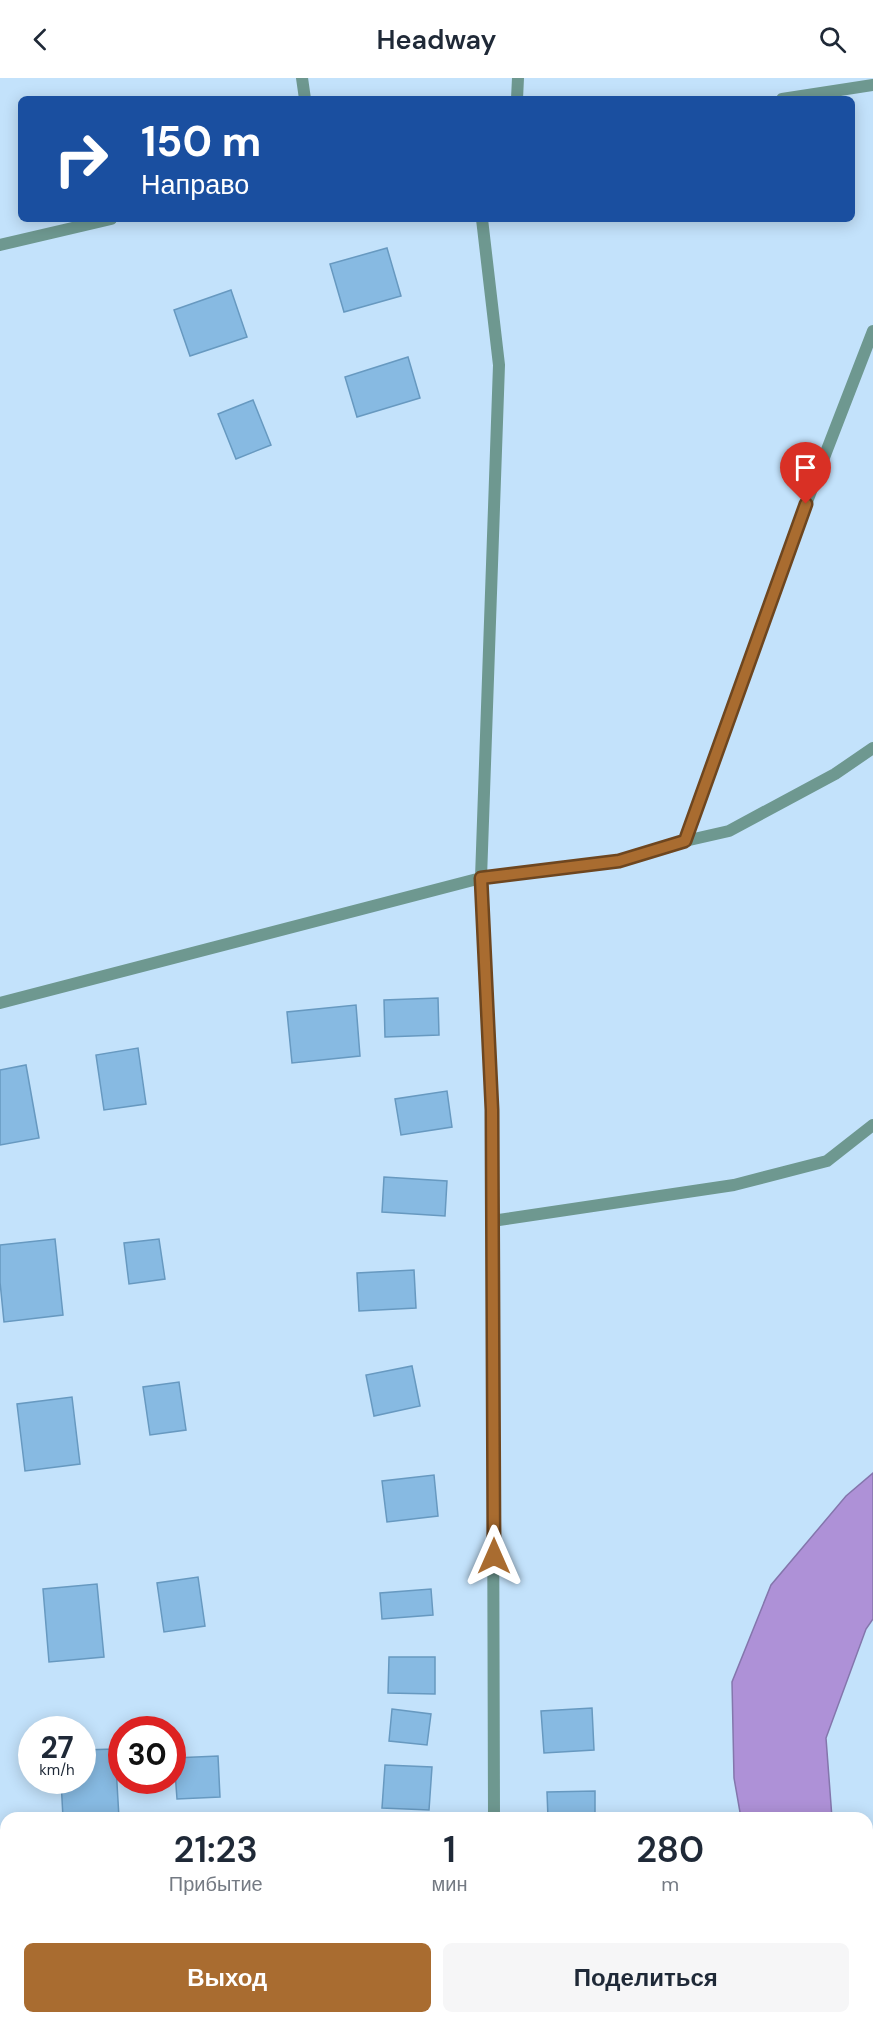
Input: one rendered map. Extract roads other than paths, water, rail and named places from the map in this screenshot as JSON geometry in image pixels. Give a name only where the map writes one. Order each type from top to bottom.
[{"type":"street","points":[[302,78],[304,96]]},
{"type":"street","points":[[517,96],[518,78]]},
{"type":"street","points":[[802,96],[873,85]]},
{"type":"street","points":[[0,244],[98,222]]},
{"type":"street","points":[[482,222],[499,365],[481,878],[492,1110],[494,1812]]},
{"type":"street","points":[[685,841],[806,504],[873,331]]},
{"type":"street","points":[[0,1003],[481,878],[619,861],[685,841],[729,831],[835,774],[873,748]]},
{"type":"street","points":[[492,1221],[734,1185],[827,1161],[873,1125]]}]
